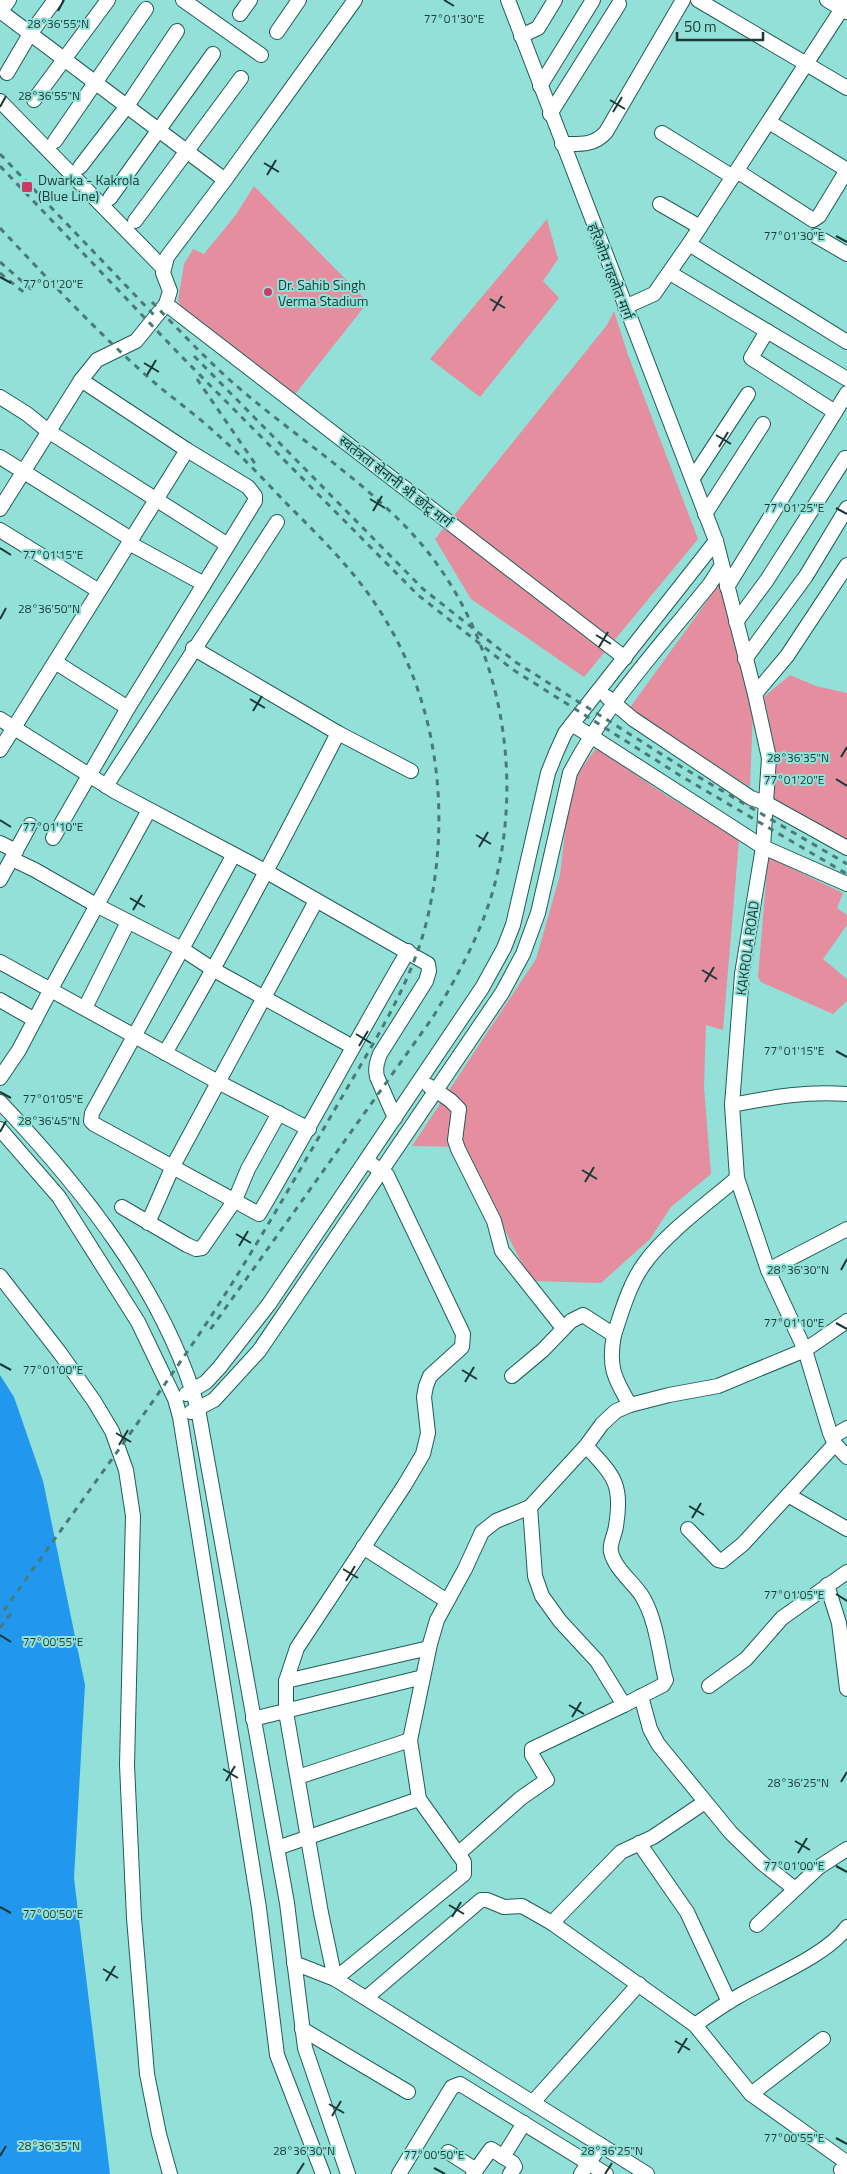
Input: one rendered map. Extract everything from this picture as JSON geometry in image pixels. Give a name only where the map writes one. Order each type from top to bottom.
[{"type":"street","points":[[9,0],[0,12],[226,180]]},
{"type":"street","points":[[7,72],[30,34],[55,0]]},
{"type":"street","points":[[34,100],[108,0]]},
{"type":"street","points":[[183,0],[261,55]]},
{"type":"street","points":[[240,14],[250,0]]},
{"type":"street","points":[[277,32],[299,0]]},
{"type":"street","points":[[0,509],[81,380],[97,360],[136,341],[166,304],[170,291],[163,268],[167,257],[226,180],[355,0]]},
{"type":"street","name":"हरिओम गहलोत मार्ग","points":[[510,0],[521,36],[550,114],[716,541]]},
{"type":"street","points":[[521,36],[538,28],[555,0]]},
{"type":"street","points":[[540,86],[593,0]]},
{"type":"street","points":[[562,144],[593,143],[606,132],[683,0]]},
{"type":"street","points":[[698,0],[847,88]]},
{"type":"street","points":[[625,306],[654,294],[670,273],[845,8],[827,0]]},
{"type":"street","points":[[550,114],[619,4]]},
{"type":"street","points":[[55,141],[146,9]]},
{"type":"street","points":[[80,167],[126,106],[177,31]]},
{"type":"street","points":[[110,198],[213,54]]},
{"type":"street","points":[[135,221],[241,78]]},
{"type":"street","points":[[0,101],[163,268]]},
{"type":"street","points":[[662,134],[813,220],[819,216],[847,170],[769,122]]},
{"type":"street","points":[[660,204],[700,227]]},
{"type":"street","points":[[816,236],[847,254]]},
{"type":"street","points":[[689,244],[847,342]]},
{"type":"street","points":[[670,273],[847,378]]},
{"type":"street","name":"स्वतंत्रता सेनानी श्री छोटू मार्ग","points":[[166,304],[626,658]]},
{"type":"street","points":[[767,331],[751,358],[835,412]]},
{"type":"street","points":[[52,838],[88,774],[255,501],[255,496],[248,487],[187,450],[81,380]]},
{"type":"street","points":[[727,587],[847,393]]},
{"type":"street","points":[[693,478],[748,394]]},
{"type":"street","points":[[0,397],[27,414],[48,431],[228,545]]},
{"type":"street","points":[[705,514],[763,424]]},
{"type":"street","points":[[0,750],[187,450]]},
{"type":"street","points":[[0,457],[130,541],[204,584]]},
{"type":"street","points":[[736,622],[767,580],[845,458],[847,459]]},
{"type":"street","points":[[745,658],[806,576],[847,508]]},
{"type":"street","points":[[106,786],[193,648],[277,522]]},
{"type":"street","points":[[0,530],[99,591]]},
{"type":"street","points":[[176,1399],[206,1382],[263,1312],[367,1161],[482,988],[504,948],[520,904],[548,773],[556,753],[572,724],[626,658],[716,541]]},
{"type":"street","name":"KAKROLA ROAD","points":[[716,541],[755,694],[769,758],[763,847],[742,974],[732,1105],[737,1178],[768,1270],[805,1350],[833,1440]]},
{"type":"street","points":[[180,1417],[214,1400],[226,1389],[259,1350],[502,993],[523,954],[538,913],[570,774],[614,703],[710,584],[722,565]]},
{"type":"street","points":[[755,694],[787,656],[846,568]]},
{"type":"street","points":[[193,648],[338,733],[411,771]]},
{"type":"street","points":[[55,662],[128,708]]},
{"type":"street","points":[[599,690],[633,719],[751,798],[766,802],[847,848]]},
{"type":"street","points":[[0,719],[106,786],[233,856],[267,872],[428,964],[429,972],[426,981],[380,1054],[375,1070],[395,1118]]},
{"type":"street","points":[[572,724],[763,847],[847,884]]},
{"type":"street","points":[[165,1053],[214,970],[267,872],[338,733]]},
{"type":"street","points":[[0,1078],[19,1050],[149,810]]},
{"type":"street","points":[[0,880],[30,826]]},
{"type":"street","points":[[0,843],[35,870],[96,905],[182,949],[214,970],[353,1047]]},
{"type":"street","points":[[233,856],[92,1113],[90,1121],[259,1214],[408,951]]},
{"type":"street","points":[[148,1223],[173,1166],[316,901]]},
{"type":"street","points":[[85,1008],[128,922]]},
{"type":"street","points":[[0,962],[218,1082],[309,1128]]},
{"type":"street","points":[[0,1000],[35,1020]]},
{"type":"street","points":[[421,1080],[450,1100],[459,1109],[455,1140],[494,1221],[502,1251],[563,1328]]},
{"type":"street","points":[[732,1105],[790,1094],[816,1092],[847,1094]]},
{"type":"street","points":[[0,1102],[30,1133],[74,1186],[128,1261],[152,1298],[173,1340],[193,1391],[198,1409],[287,1903],[305,2048],[348,2174]]},
{"type":"street","points":[[122,1207],[187,1245],[196,1249],[202,1248],[235,1200],[248,1170],[280,1113]]},
{"type":"street","points":[[0,1129],[59,1197],[138,1322],[176,1399],[259,1908],[277,2055],[323,2174]]},
{"type":"street","points":[[336,1978],[320,1913],[309,1838],[286,1712],[286,1681],[290,1663],[297,1648],[404,1486],[422,1454],[428,1433],[424,1397],[430,1376],[458,1352],[464,1341],[463,1334],[387,1175],[367,1161]]},
{"type":"street","points":[[630,1405],[613,1374],[611,1364],[614,1335],[630,1288],[644,1264],[660,1246],[737,1178]]},
{"type":"street","points":[[768,1270],[847,1229]]},
{"type":"street","points":[[0,1276],[60,1353],[94,1401],[112,1431],[126,1470],[133,1516],[127,1765],[134,1918],[147,2074],[159,2134],[170,2174]]},
{"type":"street","points":[[512,1376],[543,1350],[570,1320],[583,1315],[614,1335]]},
{"type":"street","points":[[336,1978],[464,1874],[465,1867],[458,1854],[419,1799],[410,1740],[429,1648],[437,1620],[465,1569],[482,1532],[496,1522],[530,1507],[586,1446],[602,1424],[616,1411],[669,1394],[718,1386],[805,1350],[847,1321]]},
{"type":"street","points":[[688,1529],[718,1560],[722,1561],[743,1544],[788,1495],[833,1440],[847,1428]]},
{"type":"street","points":[[833,1440],[847,1456]]},
{"type":"street","points":[[458,1854],[521,1798],[547,1780],[532,1755],[532,1749],[624,1705],[662,1685],[666,1680],[647,1607],[642,1596],[617,1564],[611,1552],[619,1509],[619,1492],[615,1480],[586,1446]]},
{"type":"street","points":[[788,1495],[847,1529]]},
{"type":"street","points":[[530,1507],[535,1576],[542,1596],[560,1621],[597,1661],[624,1705]]},
{"type":"street","points":[[363,1547],[447,1601]]},
{"type":"street","points":[[709,1686],[746,1659],[782,1618],[847,1572]]},
{"type":"street","points":[[827,1585],[839,1624],[846,1662],[847,1689]]},
{"type":"street","points":[[286,1681],[429,1648]]},
{"type":"street","points":[[253,1719],[423,1677]]},
{"type":"street","points":[[641,1696],[650,1729],[658,1744],[731,1833],[762,1863],[795,1889]]},
{"type":"street","points":[[298,1777],[410,1740]]},
{"type":"street","points":[[277,1848],[419,1799]]},
{"type":"street","points":[[552,1923],[614,1858],[629,1847],[653,1837],[705,1802]]},
{"type":"street","points":[[639,1843],[687,1912],[729,2002]]},
{"type":"street","points":[[758,1925],[819,1867],[847,1849]]},
{"type":"street","points":[[366,1998],[482,1900],[487,1900],[504,1907],[522,1906],[552,1923],[695,2025],[750,2094],[844,2168]]},
{"type":"street","points":[[695,2025],[729,2002],[810,1957],[847,1927]]},
{"type":"street","points":[[294,1963],[336,1978],[534,2101],[647,2174]]},
{"type":"street","points":[[534,2101],[639,1984]]},
{"type":"street","points":[[302,2030],[408,2092]]},
{"type":"street","points":[[750,2094],[823,2039]]},
{"type":"street","points":[[399,2174],[455,2084],[466,2087],[524,2123],[585,2168],[606,2174]]},
{"type":"street","points":[[503,2157],[524,2123]]},
{"type":"street","points":[[585,2168],[601,2144]]},
{"type":"street","points":[[448,2152],[474,2172],[489,2150],[514,2165],[510,2174]]},
{"type":"shaded area","name":"Dr. Sahib Singh Verma Stadium","points":[[254,186],[368,302],[292,398],[187,315],[178,301],[184,264],[193,249],[204,254],[235,216]]},
{"type":"shaded area","points":[[547,219],[558,259],[543,281],[559,298],[480,397],[430,359]]},
{"type":"shaded area","points":[[614,311],[627,352],[698,539],[584,677],[471,599],[435,539],[607,325]]},
{"type":"shaded area","points":[[720,583],[753,713],[750,787],[629,709]]},
{"type":"shaded area","points":[[790,675],[816,686],[847,693],[847,843],[773,801],[775,749],[764,697]]},
{"type":"shaded area","points":[[596,748],[664,794],[739,840],[723,1030],[706,1025],[704,1087],[711,1174],[671,1207],[650,1239],[601,1283],[533,1281],[519,1258],[463,1147],[412,1146],[536,959],[560,875],[567,815],[579,772]]},
{"type":"shaded area","points":[[768,857],[843,893],[837,908],[847,915],[847,925],[823,959],[847,979],[847,1001],[833,1014],[761,982],[758,977]]},
{"type":"water","points":[[0,1375],[14,1397],[43,1481],[85,1685],[74,1878],[110,2174],[0,2174]]},
{"type":"railway","points":[[0,154],[154,315]]},
{"type":"railway","points":[[0,166],[182,357],[418,595],[512,669],[681,776],[847,874]]},
{"type":"railway","points":[[0,228],[110,342],[149,378],[229,445],[336,554],[370,596],[399,645],[415,681],[426,718],[434,756],[439,834],[436,872],[422,938],[402,989],[377,1038],[218,1306],[151,1405],[0,1616]]},
{"type":"railway","points":[[0,262],[32,290]]},
{"type":"railway","points":[[0,273],[27,295]]},
{"type":"railway","points":[[152,302],[232,382],[387,508],[407,528],[438,565],[463,606],[482,650],[496,696],[504,743],[507,792],[503,840],[494,887],[468,954],[451,986],[433,1017],[207,1334]]},
{"type":"railway","points":[[194,356],[423,589],[517,663],[685,769],[847,864]]},
{"type":"railway","points":[[197,379],[256,465]]},
{"type":"railway","points":[[0,1628],[12,1612]]},
{"type":"place","name":"Dwarka - Kakrola (Blue Line)","points":[[27,187]]},
{"type":"place","name":"Dr. Sahib Singh Verma Stadium","points":[[268,292]]}]
